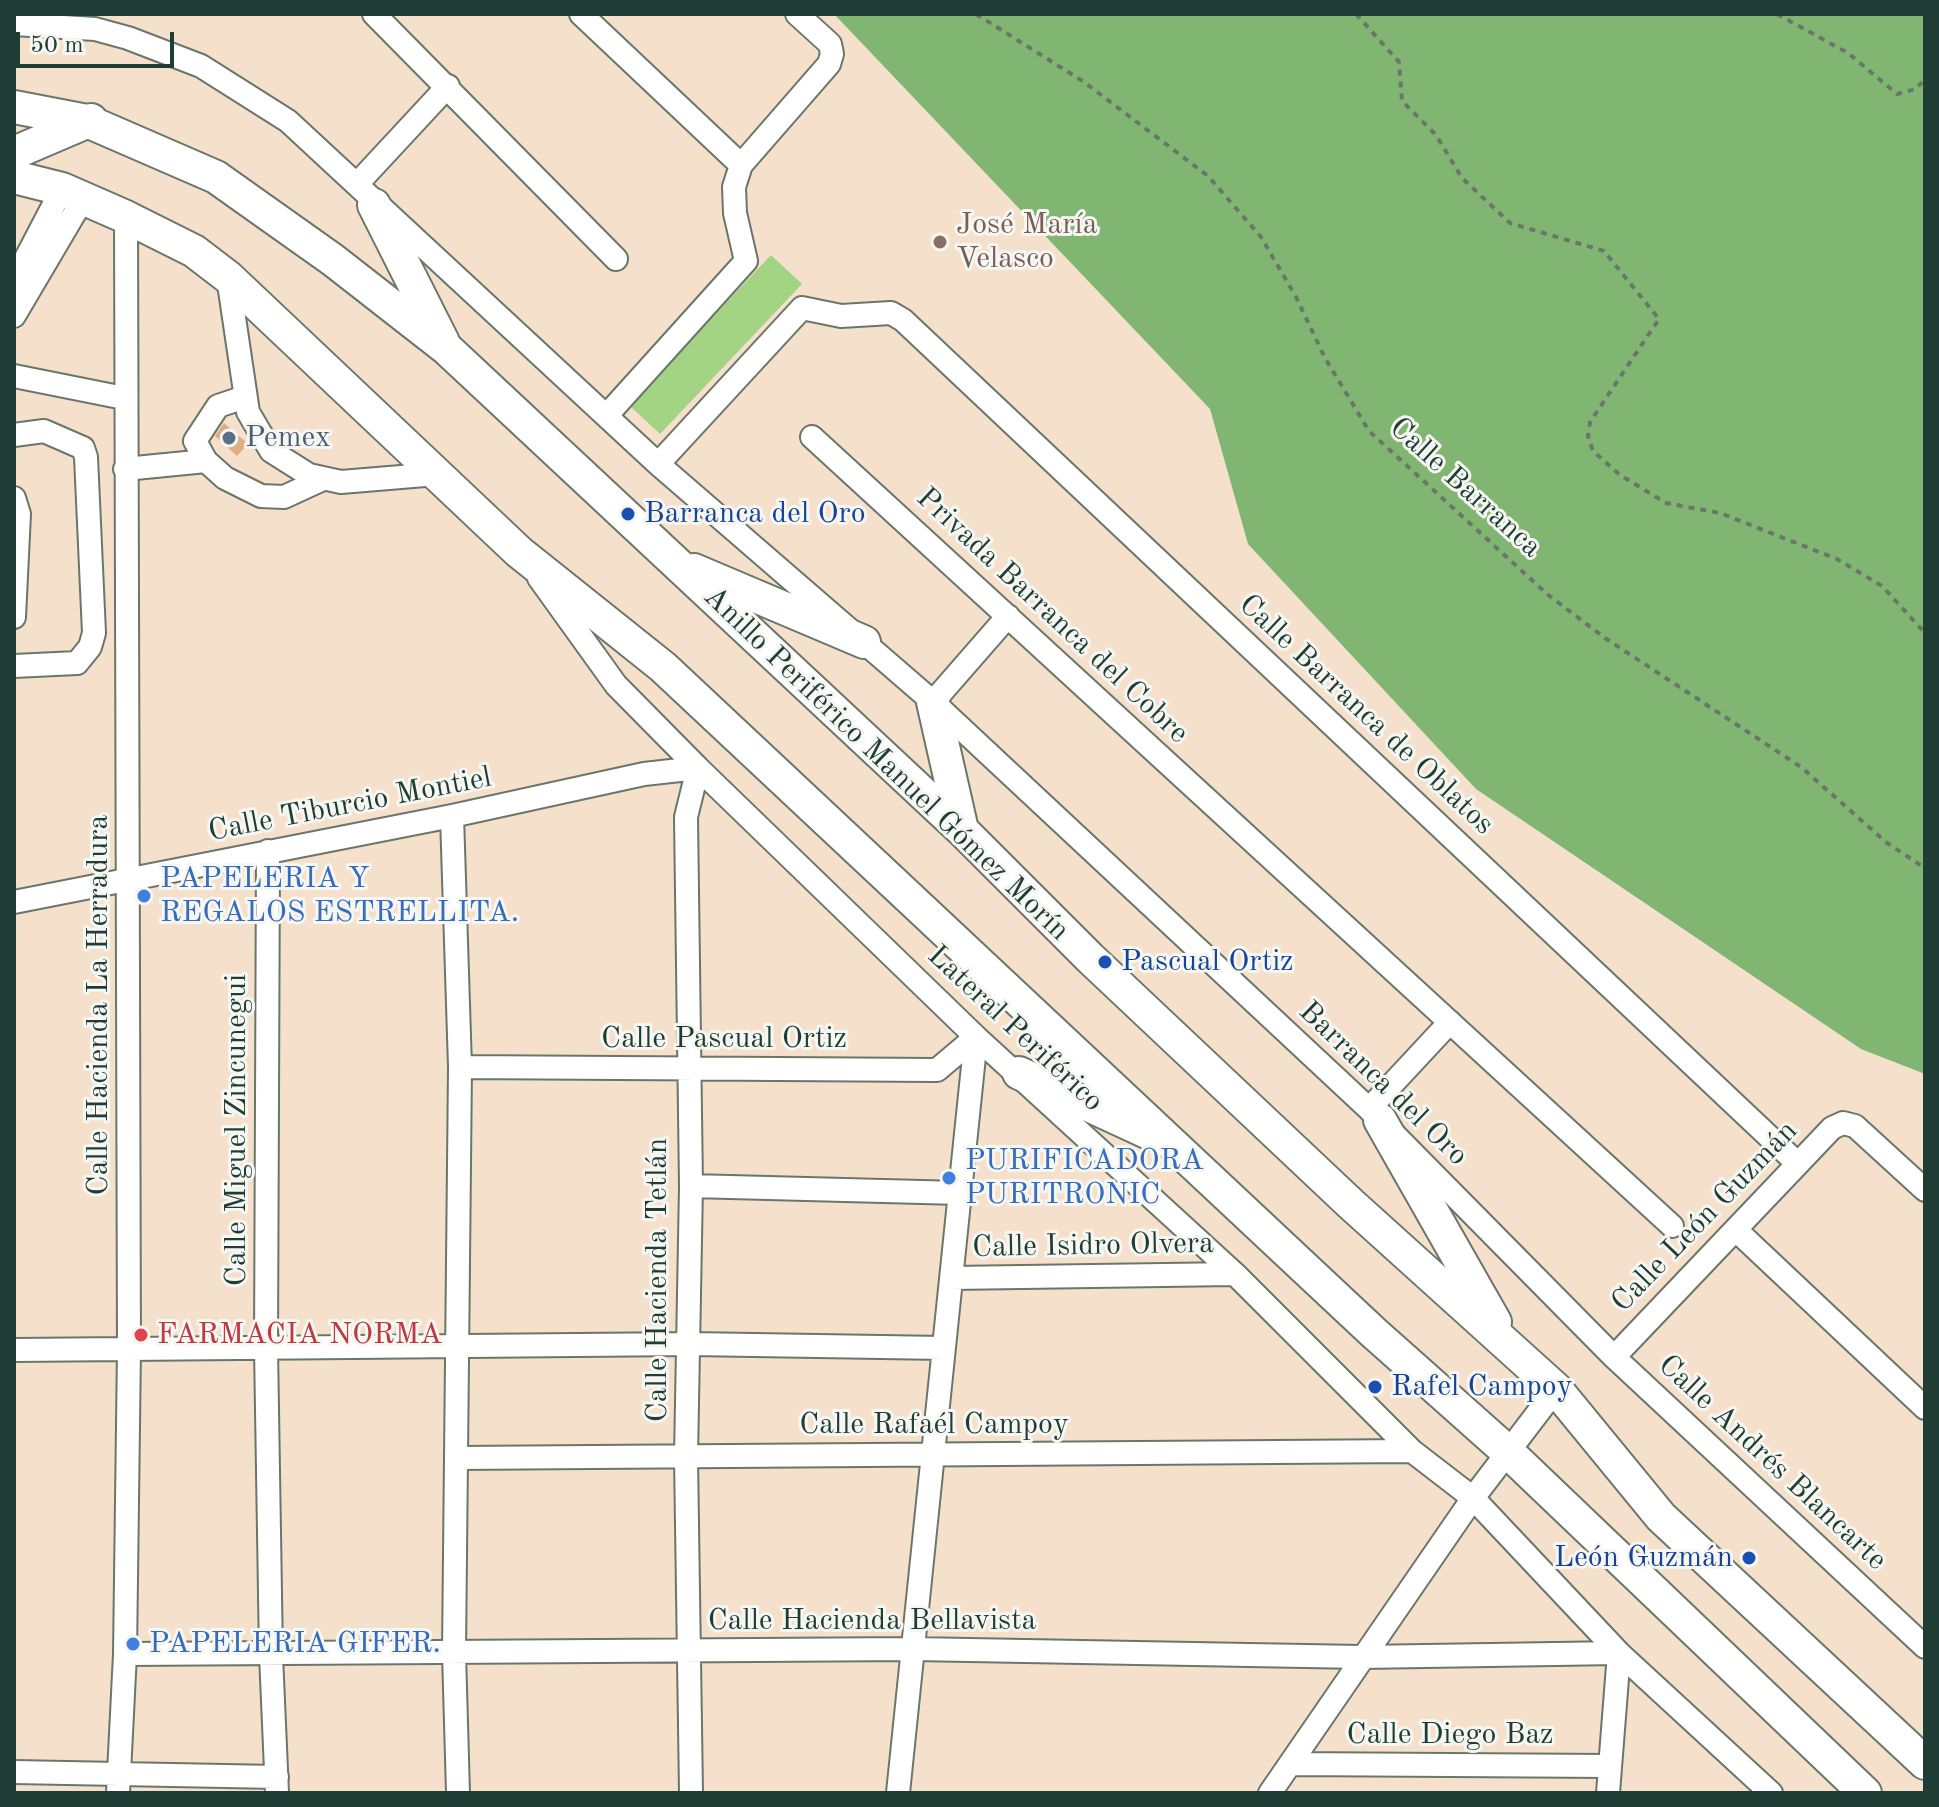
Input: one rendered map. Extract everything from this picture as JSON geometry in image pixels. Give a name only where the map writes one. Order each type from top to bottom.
[{"type":"highway","name":"Anillo Periférico Manuel Gómez Morín","points":[[14,107],[87,121],[216,177],[333,260],[447,349],[962,830],[1090,958],[1556,1389],[1661,1517],[1925,1763]]},
{"type":"highway","points":[[14,153],[87,121]]},
{"type":"highway","points":[[14,177],[73,194],[126,217],[194,251],[228,277],[519,552],[663,667],[1373,1332],[1509,1453],[1865,1793]]},
{"type":"highway","points":[[366,195],[447,349]]},
{"type":"highway","points":[[673,562],[864,642]]},
{"type":"highway","points":[[933,702],[962,830]]},
{"type":"highway","points":[[1019,1073],[1176,1145]]},
{"type":"highway","points":[[1374,1115],[1510,1349]]},
{"type":"street","points":[[374,14],[616,259]]},
{"type":"street","points":[[581,14],[741,165]]},
{"type":"street","points":[[607,415],[746,261],[735,213],[734,187],[741,165],[829,64],[832,54],[830,44],[797,14]]},
{"type":"street","points":[[26,21],[95,29],[201,66],[288,121],[366,195],[448,86]]},
{"type":"street","points":[[14,281],[73,194]]},
{"type":"street","points":[[14,316],[73,194]]},
{"type":"street","name":"Barranca del Oro","points":[[366,195],[658,464],[933,702],[1374,1115],[1614,1357]]},
{"type":"street","name":"Calle Hacienda La Herradura","points":[[119,1784],[125,1654],[129,1349],[130,880],[124,398],[126,217]]},
{"type":"street","points":[[228,277],[245,397],[254,426],[271,451],[295,469],[323,479],[360,482],[437,474]]},
{"type":"street","name":"Calle Barranca de Oblatos","points":[[658,464],[802,308],[841,316],[891,313],[903,320],[1797,1163]]},
{"type":"street","points":[[14,376],[124,398]]},
{"type":"street","points":[[245,397],[218,406],[195,441],[206,461],[225,478],[261,496],[284,497],[323,479]]},
{"type":"street","points":[[14,666],[77,663],[90,647],[94,633],[86,457],[83,448],[44,431],[15,431]]},
{"type":"street","name":"Privada Barranca del Cobre","points":[[812,437],[1672,1226]]},
{"type":"street","points":[[125,469],[206,461]]},
{"type":"street","points":[[14,498],[19,514],[14,617]]},
{"type":"street","name":"Lateral Periférico","points":[[519,552],[616,685],[698,768],[976,1037],[1019,1073],[1235,1274],[1412,1451],[1473,1498],[1619,1653],[1771,1793]]},
{"type":"street","points":[[933,702],[1008,616]]},
{"type":"street","name":"Calle Tiburcio Montiel","points":[[14,902],[452,816],[644,774],[698,768]]},
{"type":"street","name":"Calle Hacienda Tetlán","points":[[691,1793],[686,1457],[691,1186],[686,817],[698,768]]},
{"type":"street","points":[[452,816],[460,1067],[454,1653],[458,1793]]},
{"type":"street","name":"Calle Miguel Zincunegui","points":[[268,851],[266,1348],[271,1655],[277,1785]]},
{"type":"street","points":[[1374,1115],[1450,1022]]},
{"type":"street","points":[[898,1793],[976,1037]]},
{"type":"street","name":"Calle Pascual Ortiz","points":[[460,1067],[937,1070],[976,1037]]},
{"type":"street","name":"Calle León Guzmán","points":[[1614,1357],[1832,1128],[1843,1123],[1855,1126],[1925,1190]]},
{"type":"street","points":[[691,1186],[960,1193]]},
{"type":"street","points":[[1736,1230],[1925,1408]]},
{"type":"street","name":"Calle Isidro Olvera","points":[[951,1278],[1235,1274]]},
{"type":"street","points":[[14,1350],[690,1344],[944,1348]]},
{"type":"street","name":"Calle Andrés Blancarte","points":[[1614,1357],[1925,1647]]},
{"type":"street","points":[[1270,1793],[1473,1498],[1556,1389]]},
{"type":"street","name":"Calle Rafaél Campoy","points":[[457,1458],[1412,1451]]},
{"type":"street","name":"Calle Hacienda Bellavista","points":[[125,1654],[913,1649],[1361,1657],[1619,1653]]},
{"type":"street","points":[[1608,1793],[1619,1653]]},
{"type":"street","name":"Calle Diego Baz","points":[[1290,1764],[1610,1766]]},
{"type":"street","points":[[14,1772],[119,1784],[277,1785]]},
{"type":"path","name":"Calle Barranca","points":[[976,14],[1084,82],[1208,176],[1261,237],[1325,358],[1369,431],[1547,594],[1605,638],[1801,767],[1887,843],[1925,868]]},
{"type":"path","points":[[1356,14],[1399,62],[1402,101],[1436,135],[1462,178],[1510,223],[1604,251],[1659,319],[1590,422],[1588,436],[1593,451],[1620,475],[1666,503],[1720,513],[1837,559],[1882,586],[1925,633]]},
{"type":"path","points":[[1777,14],[1848,53],[1897,94],[1916,89],[1925,79]]},
{"type":"green space","points":[[834,14],[1925,14],[1925,1074],[1861,1049],[1476,789],[1248,544],[1210,409]]},
{"type":"green space","points":[[771,255],[802,284],[660,434],[629,405]]},
{"type":"building","name":"Pemex","points":[[224,423],[248,444],[237,456],[215,436]]},
{"type":"place","name":"José María Velasco","points":[[940,242]]},
{"type":"place","name":"Pemex","points":[[229,438]]},
{"type":"place","name":"Barranca del Oro","points":[[628,514]]},
{"type":"place","name":"PAPELERIA Y REGALOS ESTRELLITA.","points":[[144,896]]},
{"type":"place","name":"Pascual Ortiz","points":[[1105,962]]},
{"type":"place","name":"PURIFICADORA PURITRONIC","points":[[949,1178]]},
{"type":"place","name":"FARMACIA NORMA","points":[[141,1335]]},
{"type":"place","name":"Rafel Campoy","points":[[1375,1387]]},
{"type":"place","name":"León Guzmán","points":[[1749,1558]]},
{"type":"place","name":"PAPELERIA GIFER.","points":[[133,1644]]}]
